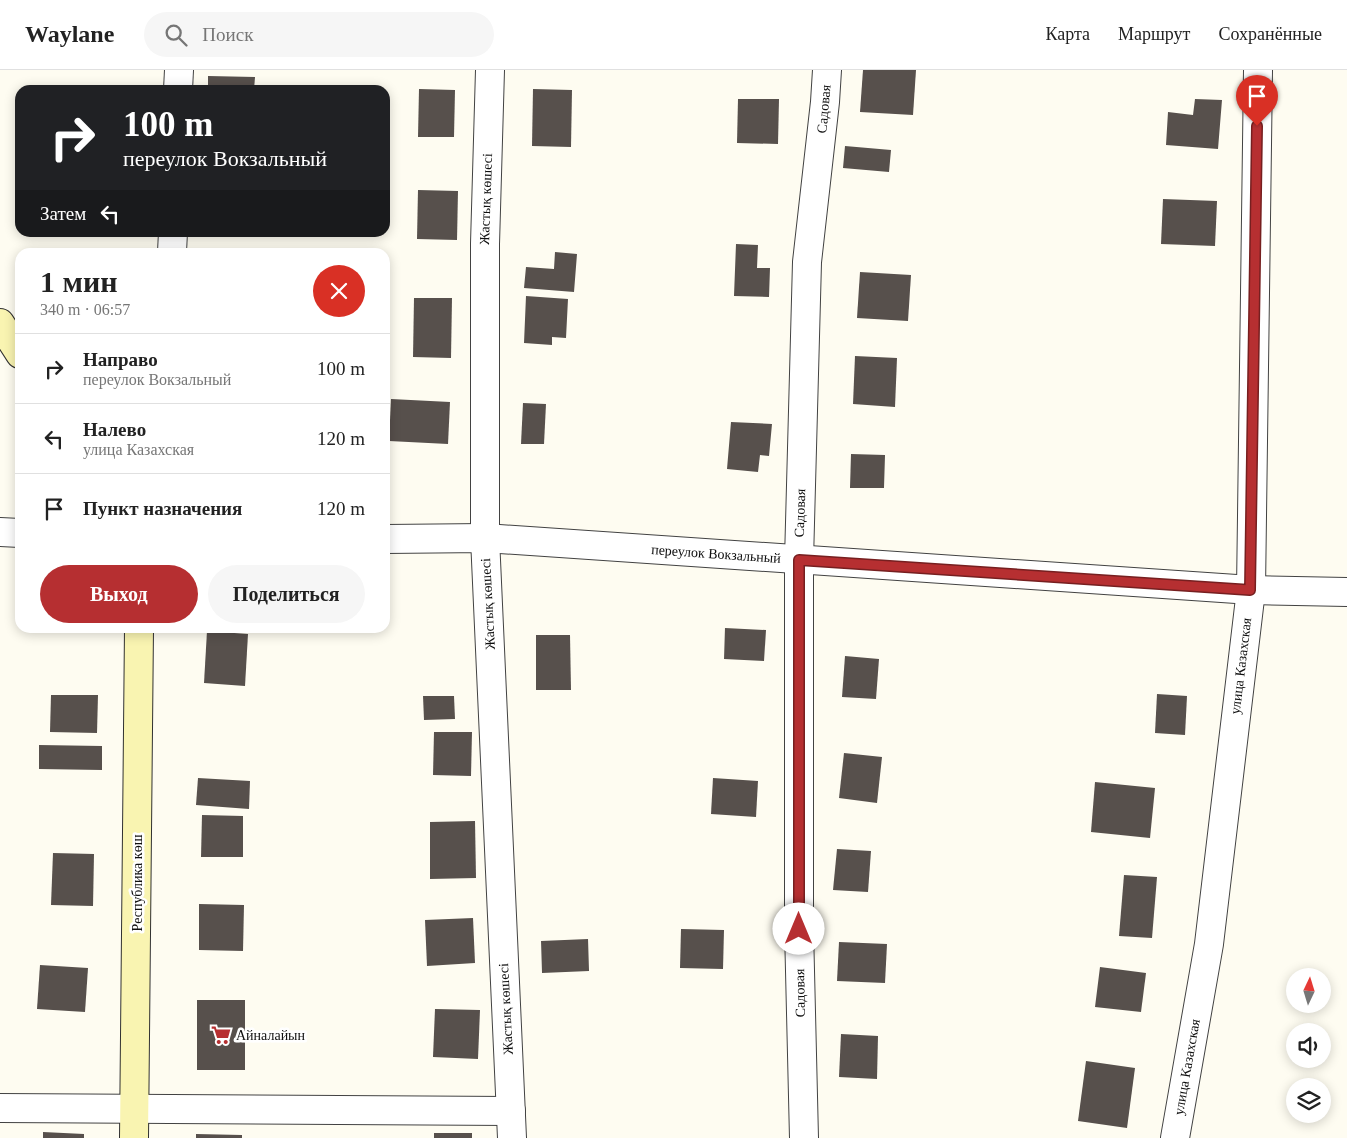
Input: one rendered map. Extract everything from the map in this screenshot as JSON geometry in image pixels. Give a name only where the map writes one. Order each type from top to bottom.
[{"type":"main road","points":[[0,322],[15,346]]},
{"type":"main road","name":"Республика көш","points":[[134,1138],[139,633]]},
{"type":"street","points":[[178,85],[179,70]]},
{"type":"street","name":"Жастық көшесі","points":[[490,70],[485,244],[485,538],[512,1138]]},
{"type":"street","name":"Садовая","points":[[804,1138],[799,929],[799,560],[807,262],[827,70]]},
{"type":"street","name":"улица Казахская","points":[[1174,1138],[1209,944],[1250,590],[1258,70]]},
{"type":"street","points":[[0,532],[15,533]]},
{"type":"street","name":"переулок Вокзальный","points":[[390,539],[485,538],[1250,590],[1347,592]]},
{"type":"street","points":[[0,1108],[511,1111]]},
{"type":"building","points":[[863,70],[916,70],[913,115],[860,112]]},
{"type":"building","points":[[208,76],[255,77],[254,85],[208,85]]},
{"type":"building","points":[[419,89],[455,90],[454,137],[418,137]]},
{"type":"building","points":[[533,89],[572,90],[571,147],[532,146]]},
{"type":"building","points":[[738,99],[779,99],[778,144],[737,143]]},
{"type":"building","points":[[1195,99],[1222,100],[1218,149],[1166,145],[1168,112],[1193,115]]},
{"type":"building","points":[[845,146],[891,150],[889,172],[843,168]]},
{"type":"building","points":[[418,190],[458,191],[457,240],[417,239]]},
{"type":"building","points":[[1163,199],[1217,201],[1215,246],[1161,244]]},
{"type":"building","points":[[736,244],[758,245],[757,268],[770,268],[769,297],[734,296]]},
{"type":"building","points":[[555,252],[577,254],[574,292],[524,288],[526,267],[554,269]]},
{"type":"building","points":[[860,272],[911,275],[908,321],[857,318]]},
{"type":"building","points":[[526,296],[568,299],[566,338],[552,337],[552,345],[524,343]]},
{"type":"building","points":[[414,298],[452,298],[451,358],[413,357]]},
{"type":"building","points":[[855,356],[897,358],[895,407],[853,404]]},
{"type":"building","points":[[391,399],[450,402],[448,444],[390,441]]},
{"type":"building","points":[[523,403],[546,404],[544,444],[521,444]]},
{"type":"building","points":[[731,422],[772,424],[769,456],[760,455],[758,472],[727,469]]},
{"type":"building","points":[[851,454],[885,455],[884,488],[850,488]]},
{"type":"building","points":[[725,628],[766,630],[764,661],[724,659]]},
{"type":"building","points":[[207,633],[248,634],[245,686],[204,683]]},
{"type":"building","points":[[536,635],[570,635],[571,690],[536,690]]},
{"type":"building","points":[[845,656],[879,659],[876,699],[842,697]]},
{"type":"building","points":[[1157,694],[1187,696],[1185,735],[1155,733]]},
{"type":"building","points":[[51,695],[98,695],[97,733],[50,732]]},
{"type":"building","points":[[423,696],[454,696],[455,719],[424,720]]},
{"type":"building","points":[[434,732],[472,732],[471,776],[433,775]]},
{"type":"building","points":[[39,745],[102,746],[102,770],[39,769]]},
{"type":"building","points":[[844,753],[882,757],[877,803],[839,798]]},
{"type":"building","points":[[198,778],[250,781],[249,809],[196,805]]},
{"type":"building","points":[[713,778],[758,781],[756,817],[711,814]]},
{"type":"building","points":[[1095,782],[1155,788],[1150,838],[1091,832]]},
{"type":"building","points":[[202,815],[243,816],[243,857],[201,857]]},
{"type":"building","points":[[475,821],[476,878],[430,879],[430,822]]},
{"type":"building","points":[[837,849],[871,851],[868,892],[833,890]]},
{"type":"building","points":[[53,853],[94,854],[93,906],[51,905]]},
{"type":"building","points":[[1124,875],[1157,877],[1152,938],[1119,936]]},
{"type":"building","points":[[199,904],[244,905],[243,951],[199,950]]},
{"type":"building","points":[[473,918],[475,963],[427,966],[425,920]]},
{"type":"building","points":[[681,929],[724,930],[723,969],[680,968]]},
{"type":"building","points":[[588,939],[589,971],[542,973],[541,941]]},
{"type":"building","points":[[839,942],[887,944],[885,983],[837,981]]},
{"type":"building","points":[[40,965],[88,968],[85,1012],[37,1009]]},
{"type":"building","points":[[1100,967],[1146,973],[1141,1012],[1095,1007]]},
{"type":"building","name":"Айналайын","points":[[197,1000],[245,1000],[245,1070],[197,1070]]},
{"type":"building","points":[[435,1009],[480,1010],[478,1059],[433,1057]]},
{"type":"building","points":[[841,1034],[878,1036],[877,1079],[839,1077]]},
{"type":"building","points":[[1086,1061],[1135,1068],[1127,1128],[1078,1121]]},
{"type":"building","points":[[43,1132],[84,1134],[84,1138],[43,1138]]},
{"type":"building","points":[[434,1133],[472,1133],[472,1138],[434,1138]]},
{"type":"building","points":[[196,1134],[242,1135],[242,1138],[196,1138]]},
{"type":"place","name":"Айналайын","points":[[221,1035]]},
{"type":"route","points":[[799,929],[799,560],[1250,590],[1257,126]]}]
